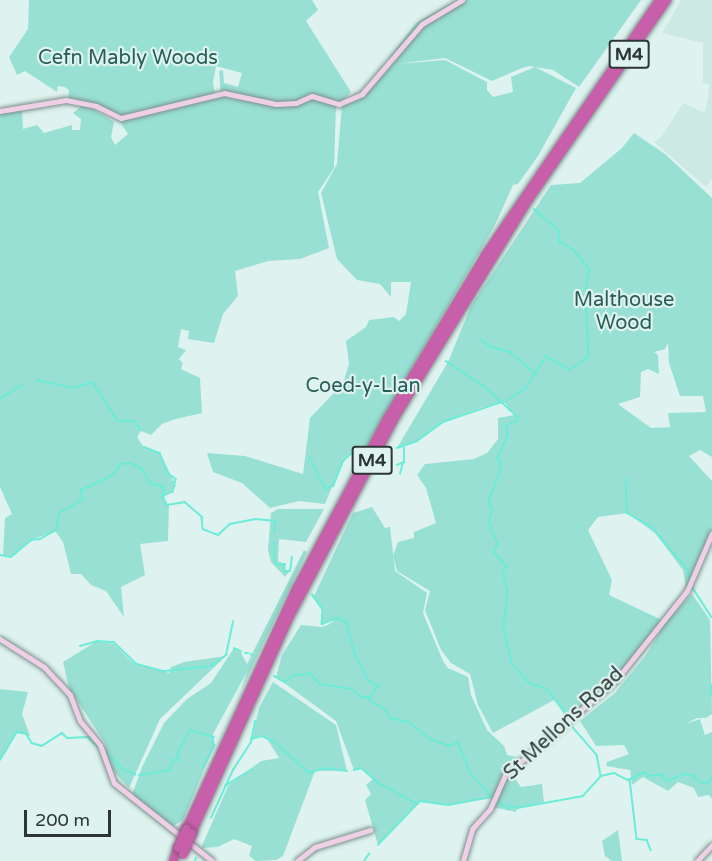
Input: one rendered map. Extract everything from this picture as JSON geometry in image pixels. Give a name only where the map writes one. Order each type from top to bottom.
[{"type":"highway","points":[[589,105],[654,0]]},
{"type":"highway","name":"M4","points":[[173,861],[180,854],[266,650],[350,485],[485,255],[659,0]]},
{"type":"highway","name":"M4","points":[[589,105],[667,0]]},
{"type":"highway","points":[[589,105],[672,0]]},
{"type":"street","points":[[0,111],[66,100],[96,106],[121,118],[224,93],[276,104],[296,104],[312,96],[339,104],[362,94],[394,60],[417,29],[462,0]]},
{"type":"street","name":"St Mellons Road","points":[[463,861],[472,830],[494,798],[505,775],[533,755],[621,674],[687,591],[712,533]]},
{"type":"street","points":[[0,639],[44,667],[70,695],[80,721],[100,745],[114,783],[212,861]]},
{"type":"street","points":[[297,861],[315,847],[370,830]]},
{"type":"street","points":[[697,861],[712,845]]},
{"type":"shaded area","points":[[681,0],[712,0],[712,179],[706,187],[654,142],[662,136],[683,103],[705,113],[709,84],[703,83],[703,43],[662,33]]},
{"type":"green space","name":"Cefn Mably Woods","points":[[29,0],[312,0],[318,10],[306,21],[351,92],[339,104],[312,96],[296,103],[276,104],[237,95],[221,94],[219,71],[223,70],[224,83],[238,87],[242,73],[216,66],[213,82],[215,95],[276,106],[297,105],[312,98],[336,105],[334,168],[318,192],[329,248],[300,259],[268,261],[235,271],[238,296],[223,314],[214,343],[188,339],[189,331],[181,329],[178,347],[186,350],[179,359],[183,363],[181,369],[200,378],[202,413],[162,424],[151,435],[141,431],[137,437],[145,449],[160,453],[176,486],[163,498],[169,506],[168,541],[140,544],[145,575],[121,587],[124,617],[106,591],[91,585],[81,574],[71,574],[63,542],[55,531],[31,540],[11,557],[3,556],[5,518],[12,514],[0,487],[0,113],[22,111],[23,129],[37,125],[44,133],[72,125],[72,130],[80,130],[81,119],[73,113],[84,104],[68,101],[69,90],[65,87],[58,86],[57,92],[25,71],[17,75],[9,57],[28,29]],"holes":[[[86,105],[96,106],[121,118],[156,109],[181,106],[118,119],[128,134],[115,145],[111,137],[114,122]]]},
{"type":"green space","name":"Coed-y-Llan","points":[[457,0],[641,0],[579,87],[553,70],[535,67],[576,88],[538,156],[518,184],[513,185],[495,225],[360,457],[353,451],[344,458],[325,504],[299,501],[270,508],[242,483],[213,472],[207,453],[245,456],[303,474],[310,418],[343,383],[349,364],[346,341],[366,327],[369,320],[394,317],[399,321],[406,314],[411,282],[391,282],[391,297],[380,284],[357,280],[337,259],[321,193],[337,164],[342,105],[360,97],[390,66],[389,58],[416,23]],"holes":[[[445,58],[492,81],[522,68],[535,67],[511,77],[513,92],[493,97],[487,90],[487,82],[445,60],[395,64]]]},
{"type":"green space","name":"Malthouse Wood","points":[[634,133],[665,154],[712,198],[712,457],[700,450],[689,456],[712,481],[712,533],[686,588],[683,570],[655,533],[627,513],[598,517],[588,530],[612,580],[609,595],[662,620],[615,679],[567,718],[554,700],[493,733],[478,705],[470,674],[451,663],[441,650],[425,610],[430,591],[397,571],[393,556],[398,542],[414,538],[414,532],[436,523],[426,488],[417,475],[425,464],[474,459],[487,453],[498,439],[498,418],[514,415],[505,403],[483,407],[443,422],[417,441],[397,448],[448,362],[471,306],[551,185],[580,183],[622,148]],"holes":[[[668,343],[669,363],[680,396],[703,396],[706,412],[668,413],[670,427],[651,428],[618,404],[640,397],[641,372],[648,369],[659,374],[658,355],[654,352],[665,349]]]},
{"type":"green space","points":[[372,507],[385,528],[390,527],[395,571],[427,593],[423,613],[443,661],[448,668],[468,677],[471,695],[487,730],[504,746],[507,755],[521,758],[501,777],[493,798],[448,805],[420,801],[378,845],[365,800],[371,794],[366,785],[373,779],[362,768],[354,770],[336,721],[276,677],[282,655],[301,625],[322,627],[336,619],[322,624],[323,610],[314,596],[353,513]]},
{"type":"green space","points":[[278,509],[324,509],[306,542],[279,539],[278,561],[285,564],[285,571],[290,571],[285,577],[271,562],[268,550],[271,513]]},
{"type":"green space","points":[[304,550],[307,552],[241,690],[248,670],[212,736],[214,746],[183,820],[173,826],[132,795],[142,767],[164,723],[187,699],[211,683],[234,648],[239,649],[247,664]]},
{"type":"green space","points":[[692,594],[710,620],[712,714],[685,724],[700,719],[705,735],[712,732],[712,799],[709,795],[698,797],[694,788],[678,782],[668,791],[643,777],[632,785],[630,770],[606,766],[607,762],[629,754],[624,745],[596,746],[580,721],[615,693],[646,655],[666,622]]},
{"type":"green space","points":[[97,641],[114,644],[132,662],[169,673],[171,667],[184,662],[226,656],[160,719],[129,788],[110,767],[105,743],[69,688],[63,662]]},
{"type":"green space","points":[[273,682],[336,725],[347,771],[315,771],[283,856],[276,860],[256,861],[249,856],[252,846],[234,839],[218,847],[201,848],[228,786],[261,761],[279,758],[267,739],[262,736],[252,739],[259,708]]},
{"type":"green space","points":[[0,689],[28,692],[22,714],[30,736],[17,733],[0,760]]},
{"type":"green space","points":[[511,773],[521,787],[542,784],[544,802],[517,808],[516,812],[492,807],[505,777]]},
{"type":"green space","points":[[618,830],[622,861],[612,861],[605,856],[602,841]]},
{"type":"waterway","points":[[534,209],[558,230],[560,242],[574,250],[590,270],[586,289],[589,357],[574,368]]},
{"type":"waterway","points":[[480,338],[489,346],[510,352],[536,374]]},
{"type":"waterway","points":[[506,401],[526,388],[546,356],[570,370]]},
{"type":"waterway","points":[[446,361],[484,386],[518,417],[517,421],[506,426],[508,435],[498,459],[501,461],[500,472],[489,503],[493,509],[489,522],[498,544],[494,552],[507,566],[503,572],[508,592],[504,627],[512,664],[530,683],[547,689],[564,710],[570,724],[597,755],[601,776],[614,773],[628,780],[645,772],[648,776],[664,774],[663,777],[668,781],[684,774],[694,776],[701,783],[709,782],[712,777]]},
{"type":"waterway","points":[[37,380],[74,388],[93,382],[118,421],[134,421],[141,430]]},
{"type":"waterway","points":[[0,399],[22,385]]},
{"type":"waterway","points":[[397,448],[417,441],[443,422],[499,403]]},
{"type":"waterway","points":[[144,447],[160,453],[168,473],[176,479],[173,492],[163,496],[167,505],[185,502],[202,517],[203,529],[218,535],[230,524],[256,519],[275,521],[275,532]]},
{"type":"waterway","points":[[397,465],[404,462],[404,448]]},
{"type":"waterway","points":[[325,489],[333,486],[343,461],[354,451]]},
{"type":"waterway","points":[[310,457],[325,488]]},
{"type":"waterway","points":[[0,555],[11,557],[31,540],[40,539],[56,530],[59,513],[82,500],[81,490],[113,475],[121,464],[131,463],[142,469],[150,483],[164,487],[163,496]]},
{"type":"waterway","points":[[400,474],[403,463]]},
{"type":"waterway","points":[[626,479],[627,513],[652,527],[688,570],[690,581]]},
{"type":"waterway","points":[[275,542],[277,565],[285,564],[285,571],[290,571],[292,557]]},
{"type":"waterway","points":[[691,585],[712,617]]},
{"type":"waterway","points":[[312,594],[323,610],[322,624],[337,618],[347,622],[355,654],[369,681],[379,686],[369,700],[386,710],[390,718],[409,722],[431,739],[449,746],[458,742],[470,772],[492,797]]},
{"type":"waterway","points":[[80,646],[98,641],[114,642],[137,664],[164,671],[211,666],[226,655],[233,622]]},
{"type":"waterway","points":[[234,648],[241,651]]},
{"type":"waterway","points":[[274,676],[285,682],[292,676],[310,673],[320,684],[352,689],[361,697],[370,697]]},
{"type":"waterway","points":[[712,685],[712,696]]},
{"type":"waterway","points":[[211,818],[233,770],[251,742],[255,721]]},
{"type":"waterway","points":[[139,775],[169,770],[173,760],[179,760],[177,755],[190,730],[214,737]]},
{"type":"waterway","points":[[0,760],[17,732],[26,733],[32,743],[42,746],[62,733],[68,738],[88,737],[97,746]]},
{"type":"waterway","points":[[203,768],[214,746],[212,736]]},
{"type":"waterway","points":[[251,739],[262,736],[276,743],[309,773],[325,768],[347,771]]},
{"type":"waterway","points":[[106,752],[124,770],[135,774]]},
{"type":"waterway","points":[[354,770],[362,768],[378,783],[418,804]]},
{"type":"waterway","points":[[225,786],[251,770]]},
{"type":"waterway","points":[[496,799],[509,809],[510,805],[517,808],[583,796],[601,776]]},
{"type":"waterway","points":[[630,779],[637,839],[647,840],[651,850]]},
{"type":"waterway","points":[[378,845],[420,801],[448,805],[491,797]]},
{"type":"waterway","points":[[364,861],[369,854]]}]
